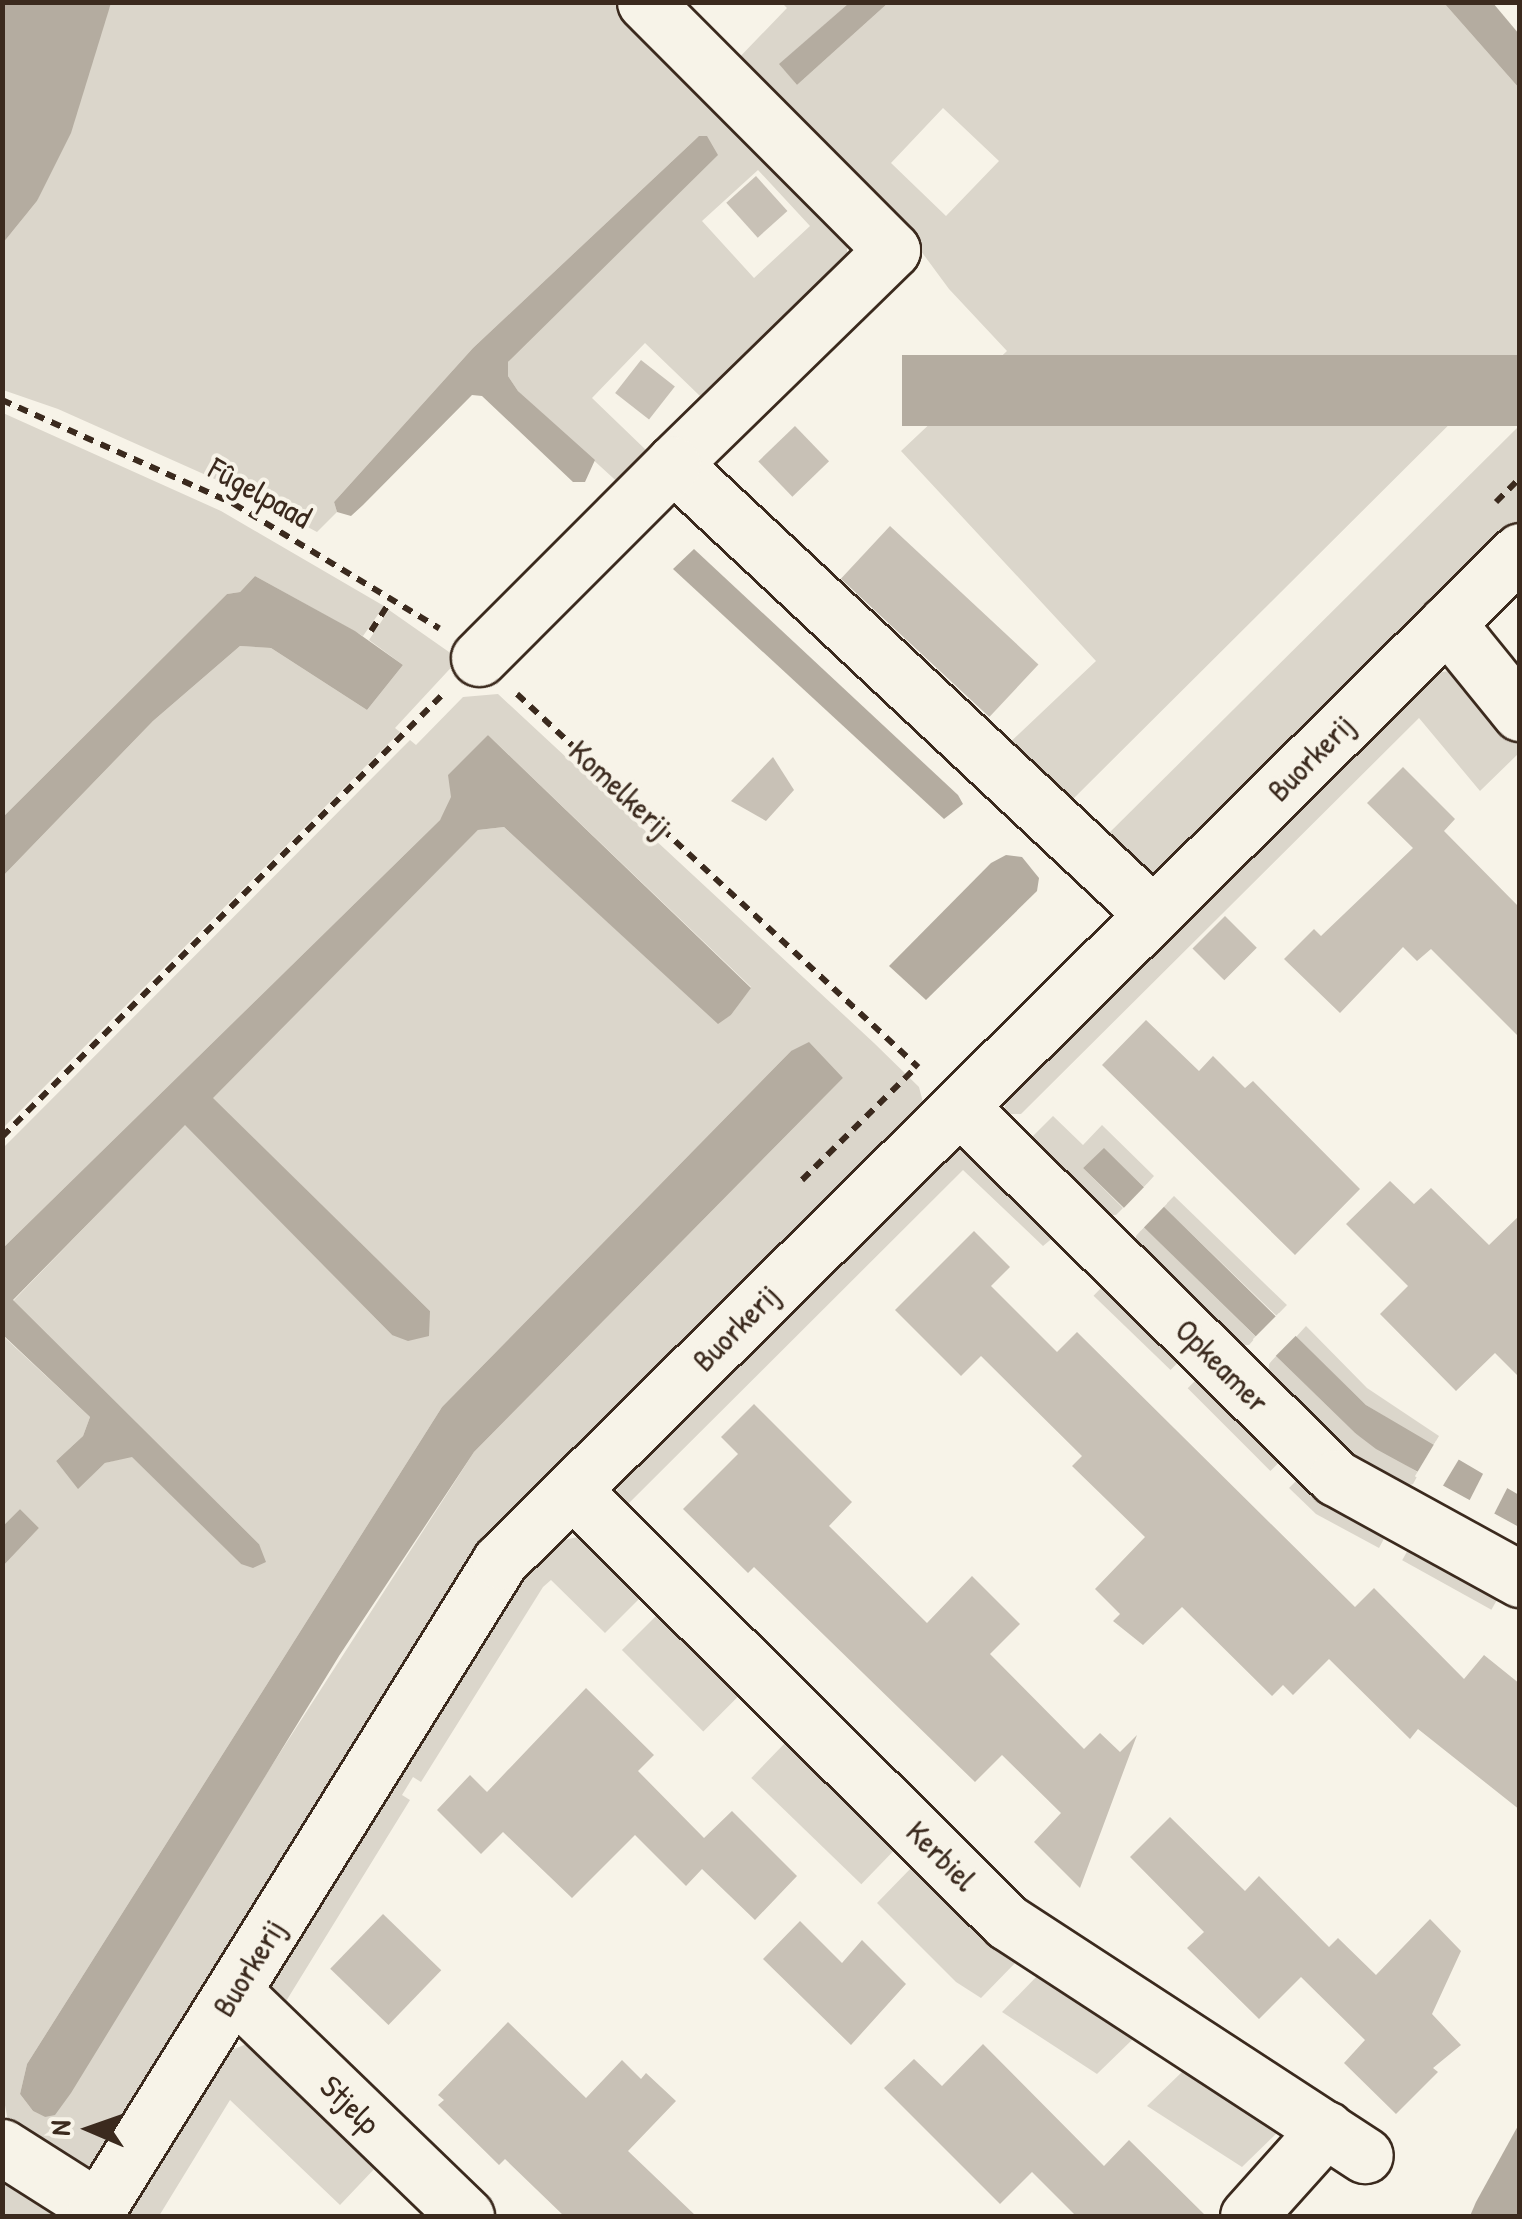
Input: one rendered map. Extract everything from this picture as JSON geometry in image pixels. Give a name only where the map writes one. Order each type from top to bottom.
[{"type":"street","points":[[479,658],[892,250],[645,2]]},
{"type":"street","points":[[673,464],[1153,914]]},
{"type":"street","name":"Buorkerij","points":[[96,2212],[500,1561],[1520,551]]},
{"type":"street","points":[[1447,623],[1520,713]]},
{"type":"street","name":"Opkeamer","points":[[960,1107],[1336,1478],[1520,1579]]},
{"type":"street","name":"Kerbiel","points":[[572,1490],[1007,1922],[1345,2142],[1248,2216]]},
{"type":"street","name":"Stjelp","points":[[235,1993],[466,2216]]},
{"type":"street","points":[[2,2147],[96,2212]]},
{"type":"path","name":"Fûgelpaad","points":[[2,400],[41,413],[234,504],[455,638],[479,658]]},
{"type":"path","points":[[371,631],[392,599]]},
{"type":"path","points":[[2,1137],[479,658]]},
{"type":"path","name":"Komelkerij","points":[[479,658],[960,1107]]},
{"type":"shaded area","points":[[3,2],[111,3],[71,133],[37,201],[3,243]]},
{"type":"shaded area","points":[[111,3],[619,3],[847,239],[847,258],[624,488],[518,391],[508,376],[508,362],[699,136],[473,348],[334,502],[337,512],[317,532],[235,488],[58,409],[3,390],[3,243],[37,201]],"holes":[[[758,170],[810,226],[754,278],[702,221]],[[645,343],[700,396],[647,451],[592,398]]]},
{"type":"shaded area","points":[[782,3],[849,3],[780,64],[797,85],[888,3],[1444,3],[1519,88],[1519,355],[1064,808],[1002,750],[1096,661],[901,451],[1007,351],[949,289],[918,247],[734,63],[787,8]],"holes":[[[943,108],[999,161],[946,216],[891,163]]]},
{"type":"shaded area","points":[[849,3],[888,3],[797,85],[779,64]]},
{"type":"shaded area","points":[[1444,3],[1493,3],[1519,34],[1519,88]]},
{"type":"shaded area","points":[[699,136],[707,136],[718,155],[508,362],[508,376],[518,391],[595,460],[585,482],[573,482],[482,396],[472,395],[351,516],[337,512],[334,502],[473,348]]},
{"type":"shaded area","points":[[902,355],[1519,355],[1519,426],[902,426]]},
{"type":"shaded area","points":[[3,413],[221,511],[384,606],[363,636],[255,576],[240,592],[227,594],[3,817]]},
{"type":"shaded area","points":[[1519,426],[1519,524],[1177,864],[1155,876],[1143,875],[1100,842]]},
{"type":"shaded area","points":[[694,549],[958,795],[963,804],[944,819],[673,569]]},
{"type":"shaded area","points":[[255,576],[355,631],[403,665],[367,710],[271,648],[240,646],[153,721],[3,876],[3,817],[227,594],[240,592]]},
{"type":"shaded area","points":[[389,610],[459,659],[395,728],[400,732],[3,1128],[3,876],[153,721],[240,646],[271,648],[367,710],[403,665],[369,640]]},
{"type":"shaded area","points":[[1452,671],[1470,682],[1519,742],[1519,753],[1480,791],[1419,718],[1021,1114],[1003,1114],[1009,1090],[1429,673]]},
{"type":"shaded area","points":[[498,694],[919,1087],[926,1114],[563,1462],[84,2186],[10,2133],[3,2094],[3,1566],[39,1528],[20,1509],[3,1526],[2,1335],[90,1417],[83,1436],[56,1461],[78,1488],[105,1463],[132,1456],[241,1564],[259,1544],[13,1301],[185,1124],[392,1335],[430,1311],[212,1098],[478,830],[504,827],[718,1023],[731,1015],[751,987],[488,735],[440,820],[3,1248],[3,1148],[410,740],[416,745],[463,697]],"holes":[[[791,1051],[843,1078],[474,1452],[45,2117],[33,2111],[20,2094],[27,2064],[442,1407]]]},
{"type":"shaded area","points":[[488,735],[751,988],[731,1015],[718,1024],[504,827],[478,830],[213,1098],[430,1311],[429,1336],[408,1341],[392,1335],[185,1125],[13,1300],[259,1544],[266,1562],[253,1568],[241,1564],[132,1457],[105,1463],[78,1489],[56,1461],[83,1436],[90,1417],[3,1335],[3,1248],[440,820],[451,797],[448,775]]},
{"type":"shaded area","points":[[1006,855],[1022,857],[1039,878],[1037,891],[926,1000],[889,966],[991,863]]},
{"type":"shaded area","points":[[809,1042],[843,1078],[474,1452],[339,1656],[71,2093],[55,2115],[45,2117],[33,2111],[20,2094],[27,2064],[442,1407],[791,1051]]},
{"type":"shaded area","points":[[1053,1116],[1083,1145],[1102,1125],[1154,1176],[1144,1187],[1104,1149],[1083,1168],[1123,1208],[1116,1215],[1097,1216],[1029,1140]]},
{"type":"shaded area","points":[[1104,1148],[1366,1405],[1519,1495],[1519,1527],[1376,1449],[1355,1433],[1083,1168]]},
{"type":"shaded area","points":[[968,1149],[1055,1236],[1043,1246],[963,1170],[621,1511],[616,1493],[625,1469],[951,1151]]},
{"type":"shaded area","points":[[1174,1196],[1287,1305],[1277,1316],[1164,1207]]},
{"type":"shaded area","points":[[1144,1227],[1256,1337],[1249,1345],[1230,1346],[1136,1253],[1136,1236]]},
{"type":"shaded area","points":[[1104,1285],[1181,1359],[1171,1370],[1094,1296]]},
{"type":"shaded area","points":[[1306,1326],[1367,1388],[1439,1436],[1433,1446],[1366,1405],[1296,1337]]},
{"type":"shaded area","points":[[1276,1356],[1355,1433],[1419,1473],[1413,1484],[1394,1490],[1351,1466],[1268,1384],[1269,1364]]},
{"type":"shaded area","points":[[1199,1377],[1282,1460],[1270,1471],[1188,1388]]},
{"type":"shaded area","points":[[1300,1477],[1386,1535],[1379,1548],[1316,1514],[1289,1488]]},
{"type":"shaded area","points":[[20,1509],[39,1528],[3,1566],[3,1526]]},
{"type":"shaded area","points":[[578,1537],[592,1540],[642,1596],[605,1633],[551,1580],[543,1587],[421,1782],[413,1777],[402,1795],[410,1800],[280,2011],[269,1989],[270,1978],[527,1567],[554,1542]]},
{"type":"shaded area","points":[[1409,1548],[1498,1597],[1491,1610],[1402,1560]]},
{"type":"shaded area","points":[[658,1614],[739,1695],[703,1731],[622,1650]]},
{"type":"shaded area","points":[[786,1742],[896,1848],[861,1884],[751,1778]]},
{"type":"shaded area","points":[[914,1865],[1018,1960],[981,1998],[956,1982],[877,1903]]},
{"type":"shaded area","points":[[1040,1973],[1135,2027],[1134,2038],[1097,2074],[1002,2012]]},
{"type":"shaded area","points":[[249,2043],[377,2166],[340,2205],[230,2100],[159,2216],[122,2216],[222,2054]]},
{"type":"shaded area","points":[[1197,2068],[1276,2119],[1278,2132],[1242,2167],[1147,2106],[1184,2070]]},
{"type":"shaded area","points":[[1519,2124],[1519,2216],[1470,2216],[1476,2202]]},
{"type":"shaded area","points":[[2,2164],[66,2216],[3,2216]]},
{"type":"pier","points":[[1147,1184],[1167,1203],[1141,1231],[1121,1211]]},
{"type":"pier","points":[[1279,1313],[1299,1333],[1273,1359],[1253,1339]]},
{"type":"pier","points":[[1436,1441],[1461,1456],[1440,1491],[1415,1476]]},
{"type":"pier","points":[[1485,1470],[1510,1483],[1492,1517],[1467,1505]]},
{"type":"building","points":[[756,176],[787,211],[758,238],[726,203]]},
{"type":"building","points":[[641,360],[675,386],[649,420],[615,393]]},
{"type":"building","points":[[795,426],[829,461],[792,497],[758,461]]},
{"type":"building","points":[[890,526],[1038,664],[989,717],[841,579]]},
{"type":"building","points":[[773,757],[794,790],[766,821],[731,801]]},
{"type":"building","points":[[1403,767],[1455,819],[1444,831],[1520,908],[1520,1038],[1431,949],[1417,961],[1403,947],[1340,1013],[1284,959],[1314,929],[1321,936],[1413,848],[1367,803]]},
{"type":"building","points":[[1225,916],[1257,948],[1224,980],[1192,949]]},
{"type":"building","points":[[1146,1020],[1199,1071],[1213,1056],[1245,1088],[1253,1081],[1360,1189],[1295,1255],[1102,1065]]},
{"type":"building","points":[[1390,1181],[1414,1204],[1431,1188],[1489,1245],[1520,1215],[1520,1378],[1495,1353],[1456,1391],[1380,1314],[1408,1286],[1346,1224]]},
{"type":"building","points":[[974,1231],[1010,1267],[991,1286],[1057,1352],[1077,1332],[1355,1607],[1374,1588],[1464,1679],[1484,1655],[1520,1684],[1520,1810],[1418,1729],[1410,1739],[1329,1659],[1293,1695],[1283,1685],[1272,1696],[1182,1607],[1143,1645],[1113,1621],[1120,1614],[1095,1589],[1145,1537],[1072,1466],[1082,1456],[981,1356],[961,1376],[895,1310]]},
{"type":"building","points":[[754,1404],[852,1502],[829,1526],[927,1623],[972,1576],[1020,1624],[990,1654],[1084,1749],[1100,1733],[1120,1752],[1137,1735],[1080,1888],[1034,1842],[1061,1813],[1002,1755],[975,1782],[754,1567],[748,1573],[683,1509],[738,1454],[721,1437]]},
{"type":"building","points":[[586,1688],[654,1755],[638,1771],[704,1838],[732,1811],[797,1876],[755,1920],[702,1869],[686,1886],[635,1835],[572,1898],[503,1832],[481,1854],[437,1810],[470,1775],[487,1792]]},
{"type":"building","points":[[1170,1817],[1245,1891],[1259,1876],[1329,1947],[1338,1938],[1376,1975],[1430,1919],[1461,1951],[1432,2014],[1461,2045],[1433,2068],[1438,2072],[1396,2114],[1344,2063],[1365,2040],[1301,1977],[1259,2019],[1187,1948],[1204,1932],[1130,1857]]},
{"type":"building","points":[[383,1914],[441,1970],[388,2025],[330,1969]]},
{"type":"building","points":[[800,1921],[842,1963],[862,1940],[906,1984],[851,2045],[763,1959]]},
{"type":"building","points":[[508,2022],[586,2098],[622,2060],[641,2079],[646,2073],[676,2101],[628,2151],[696,2216],[564,2216],[505,2159],[499,2165],[438,2105],[444,2100],[438,2095]]},
{"type":"building","points":[[983,2044],[1104,2166],[1129,2140],[1206,2216],[1076,2216],[1032,2172],[1000,2204],[884,2088],[914,2059],[942,2086]]}]
